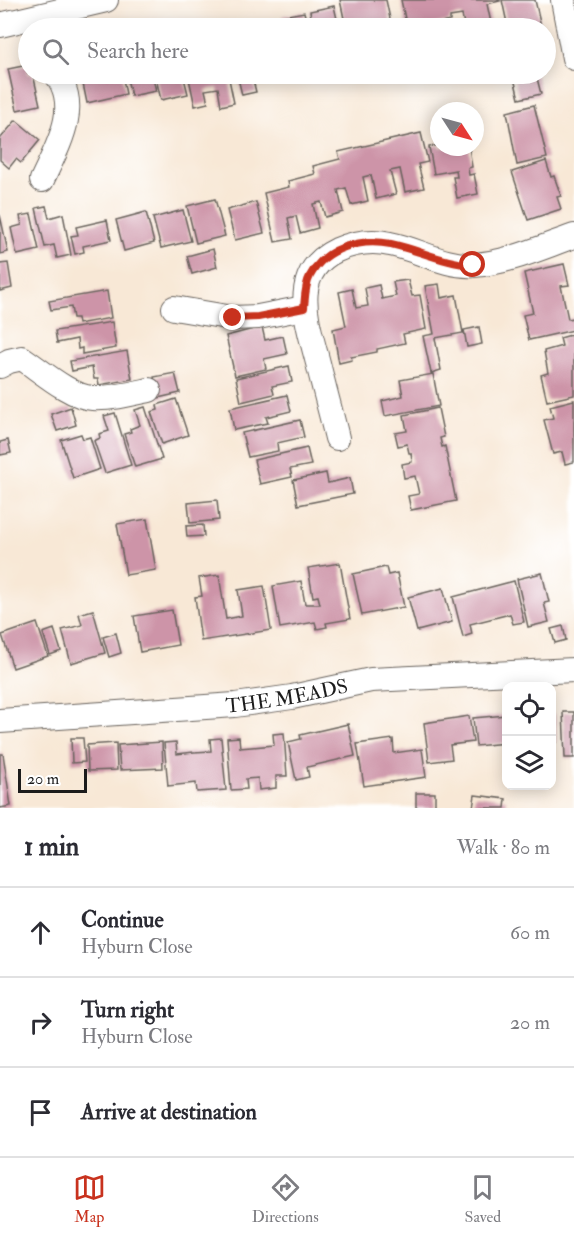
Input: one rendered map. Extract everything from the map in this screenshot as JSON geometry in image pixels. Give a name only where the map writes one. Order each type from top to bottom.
[{"type":"street","points":[[53,18],[106,0]]},
{"type":"street","points":[[563,0],[574,58]]},
{"type":"street","points":[[0,25],[18,24]]},
{"type":"street","points":[[42,180],[63,135],[67,113],[63,84]]},
{"type":"street","points":[[337,438],[304,308],[309,277],[318,263],[327,255],[348,245],[367,242],[390,244],[455,264],[473,265],[503,261],[574,236]]},
{"type":"street","points":[[174,308],[233,318],[258,317],[304,308]]},
{"type":"street","points":[[0,366],[22,358],[81,396],[92,398],[116,397],[149,390]]},
{"type":"street","name":"THE MEADS","points":[[0,721],[235,705],[292,697],[382,679],[574,670]]},
{"type":"building","points":[[340,0],[386,0],[390,18],[344,18]]},
{"type":"building","points":[[401,0],[500,0],[487,4],[490,18],[463,18],[462,15],[450,18],[405,18]]},
{"type":"building","points":[[502,0],[535,0],[539,18],[506,18]]},
{"type":"building","points":[[334,6],[337,18],[311,18],[310,11]]},
{"type":"building","points":[[304,12],[306,18],[282,18],[282,16]]},
{"type":"building","points":[[18,67],[18,84],[35,84],[40,105],[17,110],[8,69]]},
{"type":"building","points":[[83,84],[124,84],[126,94],[87,103]]},
{"type":"building","points":[[128,84],[154,84],[156,91],[131,96]]},
{"type":"building","points":[[157,84],[186,84],[188,94],[161,100]]},
{"type":"building","points":[[190,84],[230,84],[234,103],[221,106],[218,88],[205,90],[208,103],[195,106]]},
{"type":"building","points":[[239,84],[254,84],[256,92],[242,95]]},
{"type":"building","points":[[515,84],[538,84],[541,94],[519,99]]},
{"type":"building","points":[[534,105],[547,158],[517,165],[507,112]]},
{"type":"building","points":[[16,120],[40,140],[21,163],[16,159],[9,168],[0,160],[0,139]]},
{"type":"building","points":[[421,133],[428,162],[418,164],[424,188],[405,192],[400,169],[390,171],[396,194],[376,199],[371,175],[363,177],[368,201],[351,205],[346,188],[338,190],[343,212],[325,217],[321,202],[313,204],[318,228],[300,233],[296,216],[288,218],[292,239],[275,242],[264,193],[289,187],[288,181],[315,174],[313,166],[340,159],[338,152]]},
{"type":"building","points":[[431,156],[470,156],[472,167],[468,168],[469,175],[474,174],[478,194],[457,198],[453,177],[457,177],[456,170],[434,174]]},
{"type":"building","points":[[546,161],[561,196],[557,197],[561,209],[528,220],[512,172]]},
{"type":"building","points":[[215,199],[225,236],[196,243],[187,206]]},
{"type":"building","points":[[256,202],[264,233],[235,240],[227,210]]},
{"type":"building","points":[[46,206],[49,218],[63,214],[71,255],[57,258],[54,245],[45,247],[36,208]]},
{"type":"building","points":[[183,210],[191,241],[161,248],[153,218]]},
{"type":"building","points":[[146,212],[154,243],[124,251],[116,220]]},
{"type":"building","points":[[31,214],[39,250],[17,255],[11,228],[22,225],[20,216]]},
{"type":"building","points":[[0,215],[8,252],[0,254]]},
{"type":"building","points":[[107,220],[111,240],[83,246],[84,252],[75,254],[71,236],[78,235],[76,227]]},
{"type":"building","points":[[213,249],[217,267],[192,274],[187,256]]},
{"type":"building","points":[[8,263],[12,288],[0,291],[0,264]]},
{"type":"building","points":[[564,264],[569,285],[561,286],[568,319],[574,318],[574,330],[529,340],[523,315],[533,313],[524,273]]},
{"type":"building","points":[[408,280],[412,296],[420,295],[426,329],[403,334],[405,343],[377,349],[377,352],[351,357],[352,360],[339,363],[333,329],[346,326],[339,292],[352,289],[356,308],[368,306],[365,288],[379,285],[382,299],[396,296],[393,282]]},
{"type":"building","points":[[439,284],[441,298],[456,295],[463,333],[435,338],[441,370],[431,373],[423,336],[434,334],[425,286]]},
{"type":"building","points":[[107,291],[111,318],[78,324],[77,318],[73,318],[71,307],[51,310],[49,301]]},
{"type":"building","points":[[112,322],[116,348],[82,354],[82,348],[78,349],[77,339],[57,343],[55,331]]},
{"type":"building","points":[[262,327],[265,340],[283,336],[287,354],[264,359],[266,369],[235,376],[226,336]]},
{"type":"building","points":[[479,327],[482,344],[467,347],[464,330]]},
{"type":"building","points":[[574,334],[574,395],[547,401],[541,375],[548,373],[544,351],[562,346],[560,338]]},
{"type":"building","points":[[127,351],[132,379],[99,385],[98,379],[94,379],[92,367],[72,371],[70,361]]},
{"type":"building","points":[[289,366],[292,382],[272,386],[274,394],[241,402],[236,378]]},
{"type":"building","points":[[175,373],[180,393],[158,398],[154,377]]},
{"type":"building","points":[[433,374],[439,406],[385,416],[382,401],[403,396],[400,380]]},
{"type":"building","points":[[287,395],[291,411],[266,417],[268,423],[234,430],[230,408]]},
{"type":"building","points":[[176,399],[188,435],[162,444],[151,412],[158,410],[157,405]]},
{"type":"building","points":[[574,400],[574,462],[565,464],[562,452],[553,454],[544,420],[553,418],[550,406]]},
{"type":"building","points":[[71,407],[76,425],[57,431],[51,414]]},
{"type":"building","points":[[145,407],[162,459],[135,467],[124,434],[140,425],[135,410]]},
{"type":"building","points":[[438,408],[444,437],[440,438],[442,447],[445,446],[456,501],[411,510],[408,496],[419,494],[415,476],[404,478],[402,464],[412,462],[411,453],[409,453],[407,444],[398,446],[395,433],[407,431],[404,415]]},
{"type":"building","points":[[115,413],[131,465],[105,473],[94,441],[100,438],[99,434],[109,431],[104,416]]},
{"type":"building","points":[[300,420],[304,437],[277,443],[278,451],[248,457],[242,433]]},
{"type":"building","points":[[81,434],[83,439],[90,437],[100,469],[73,478],[61,440]]},
{"type":"building","points":[[8,440],[11,453],[0,455],[0,442]]},
{"type":"building","points":[[307,448],[311,465],[290,469],[292,477],[260,484],[254,460]]},
{"type":"building","points":[[326,473],[328,483],[350,478],[353,494],[298,505],[293,480]]},
{"type":"building","points":[[217,500],[219,520],[190,523],[188,503]]},
{"type":"building","points":[[147,519],[156,570],[126,575],[117,524]]},
{"type":"building","points":[[203,525],[204,536],[187,537],[186,526]]},
{"type":"building","points":[[340,563],[350,619],[326,623],[327,627],[317,629],[315,622],[280,628],[273,586],[301,581],[305,604],[320,604],[318,596],[313,597],[308,568]]},
{"type":"building","points":[[386,567],[388,575],[397,573],[404,607],[362,615],[353,574]]},
{"type":"building","points":[[542,573],[549,602],[544,603],[549,622],[528,627],[517,579]]},
{"type":"building","points":[[219,575],[226,619],[242,616],[238,590],[264,586],[271,630],[201,641],[195,597],[202,596],[199,578]]},
{"type":"building","points":[[514,581],[524,622],[513,624],[510,614],[470,624],[472,634],[463,637],[453,597]]},
{"type":"building","points":[[443,588],[452,622],[417,631],[408,597]]},
{"type":"building","points":[[93,610],[105,653],[71,663],[62,630],[82,625],[79,614]]},
{"type":"building","points":[[172,610],[178,645],[140,652],[134,616]]},
{"type":"building","points":[[37,623],[48,656],[13,668],[2,635]]},
{"type":"building","points":[[563,626],[566,640],[555,643],[551,629]]},
{"type":"building","points":[[54,629],[61,651],[50,655],[43,633]]},
{"type":"building","points":[[116,633],[121,653],[109,657],[103,637]]},
{"type":"building","points":[[563,712],[574,712],[574,758],[565,758]]},
{"type":"building","points":[[502,715],[502,743],[476,746],[473,718]]},
{"type":"building","points":[[469,716],[473,742],[450,745],[452,759],[429,762],[424,723]]},
{"type":"building","points":[[348,724],[355,756],[307,767],[309,777],[296,780],[288,742],[301,739],[300,735]]},
{"type":"building","points":[[284,733],[287,776],[276,776],[276,788],[259,790],[258,778],[246,779],[247,789],[231,790],[227,738],[239,737],[240,748],[274,745],[273,734]]},
{"type":"building","points":[[71,738],[83,738],[85,762],[72,763]]},
{"type":"building","points":[[221,738],[226,790],[197,792],[196,783],[168,786],[164,743],[176,742],[177,754],[211,751],[210,739]]},
{"type":"building","points":[[393,739],[394,753],[422,749],[426,777],[364,786],[357,744]]},
{"type":"building","points":[[162,742],[163,768],[120,770],[118,745]]},
{"type":"building","points":[[116,743],[117,770],[88,771],[87,745]]},
{"type":"building","points":[[0,754],[3,754],[11,806],[0,808]]},
{"type":"building","points":[[416,793],[435,793],[435,808],[416,808]]},
{"type":"building","points":[[475,795],[506,799],[505,808],[473,808]]},
{"type":"route","points":[[233,318],[258,317],[304,308],[309,277],[318,263],[327,255],[348,245],[367,242],[390,244],[455,264],[473,265]]}]
